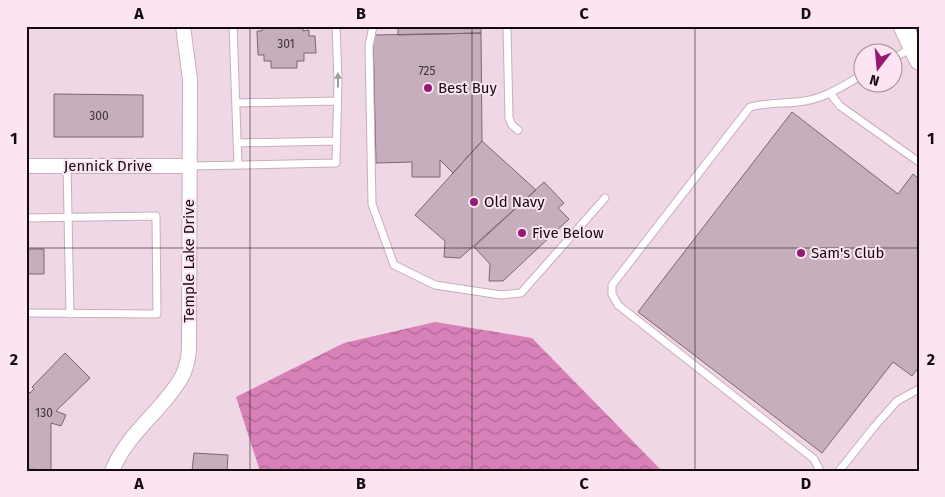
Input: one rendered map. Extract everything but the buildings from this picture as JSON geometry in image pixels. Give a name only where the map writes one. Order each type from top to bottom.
[{"type":"street","name":"Temple Lake Drive","points":[[112,471],[122,450],[135,432],[165,401],[181,379],[187,364],[189,350],[190,80],[183,26]]},
{"type":"street","points":[[903,26],[916,54]]},
{"type":"street","name":"Jennick Drive","points":[[26,166],[189,166]]},
{"type":"lane","points":[[233,26],[238,165]]},
{"type":"lane","points":[[189,166],[336,163],[336,26]]},
{"type":"lane","points":[[373,26],[369,46],[372,204],[394,265],[435,285],[501,295],[521,293],[605,198]]},
{"type":"lane","points":[[507,26],[509,118],[512,125],[518,130]]},
{"type":"lane","points":[[902,57],[916,54]]},
{"type":"lane","points":[[820,471],[814,459],[618,305],[612,294],[612,285],[750,106],[806,101],[830,92],[852,80]]},
{"type":"lane","points":[[830,92],[840,106],[919,162]]},
{"type":"lane","points":[[236,103],[337,101]]},
{"type":"lane","points":[[237,143],[336,141]]},
{"type":"lane","points":[[67,166],[70,314]]},
{"type":"lane","points":[[26,218],[156,216],[157,314],[26,313]]},
{"type":"lane","points":[[839,471],[897,401],[919,389]]},
{"type":"water","points":[[435,322],[532,338],[662,471],[260,471],[236,397],[344,343]]},
{"type":"place","name":"Best Buy","points":[[428,88]]},
{"type":"place","name":"Old Navy","points":[[474,202]]},
{"type":"place","name":"Five Below","points":[[522,233]]},
{"type":"place","name":"Sam's Club","points":[[801,253]]}]
